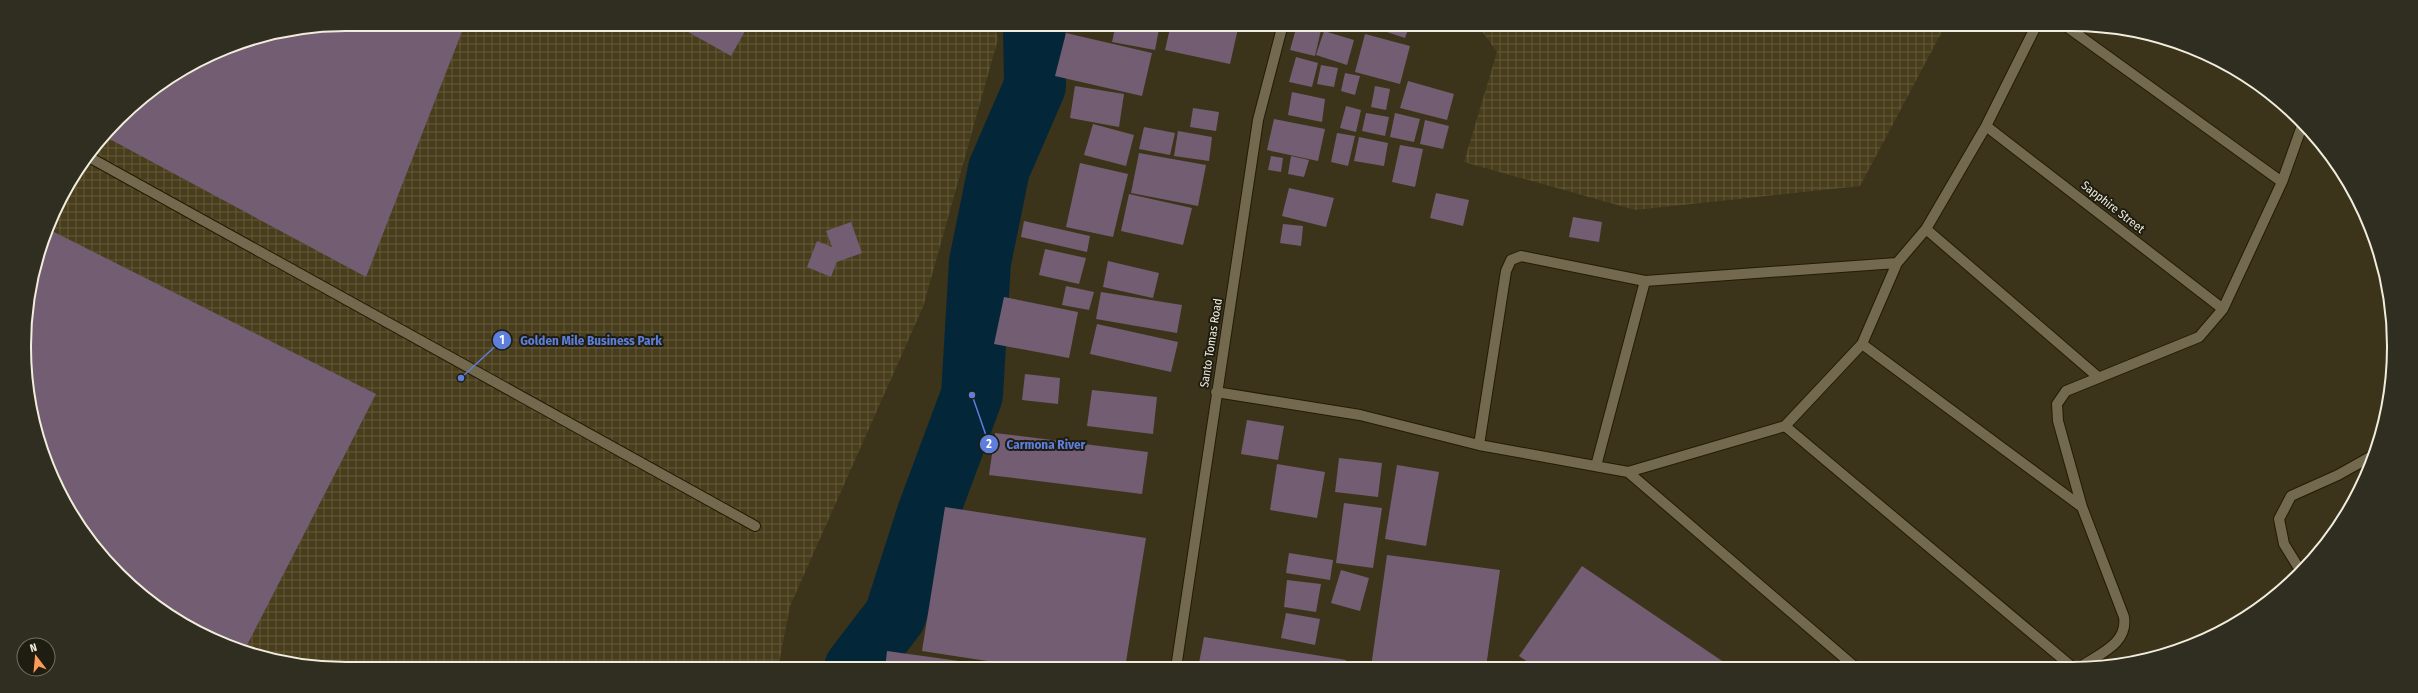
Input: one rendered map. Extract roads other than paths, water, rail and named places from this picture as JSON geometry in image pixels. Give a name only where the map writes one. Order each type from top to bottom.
[{"type":"street","name":"Santo Tomas Road","points":[[1177,662],[1216,392],[1258,120],[1281,31]]},
{"type":"street","points":[[1216,392],[1360,415],[1479,445],[1628,472],[1785,426],[1862,344],[1897,263],[1926,229],[1986,126],[2034,31]]},
{"type":"street","points":[[2073,31],[2282,182]]},
{"type":"street","name":"Sapphire Street","points":[[1986,126],[2223,309]]},
{"type":"street","points":[[2089,661],[2121,639],[2126,628],[2124,617],[2082,507],[2058,421],[2057,404],[2066,392],[2098,377],[2200,337],[2223,309],[2282,182],[2301,129]]},
{"type":"street","points":[[92,159],[755,526]]},
{"type":"street","points":[[1926,229],[2098,377]]},
{"type":"street","points":[[1479,445],[1506,271],[1511,260],[1521,256],[1645,281],[1897,263]]},
{"type":"street","points":[[1596,466],[1645,281]]},
{"type":"street","points":[[1862,344],[2082,507]]},
{"type":"street","points":[[1785,426],[2066,662]]},
{"type":"street","points":[[2298,567],[2284,544],[2279,519],[2291,496],[2338,475],[2366,459]]},
{"type":"street","points":[[1628,472],[1849,662]]},
{"type":"waterway","points":[[860,662],[895,616],[928,513],[972,395],[980,262],[999,169],[1035,86],[1034,31]]},
{"type":"place","name":"Golden Mile Business Park","points":[[461,378]]},
{"type":"place","name":"Carmona River","points":[[972,395]]}]
